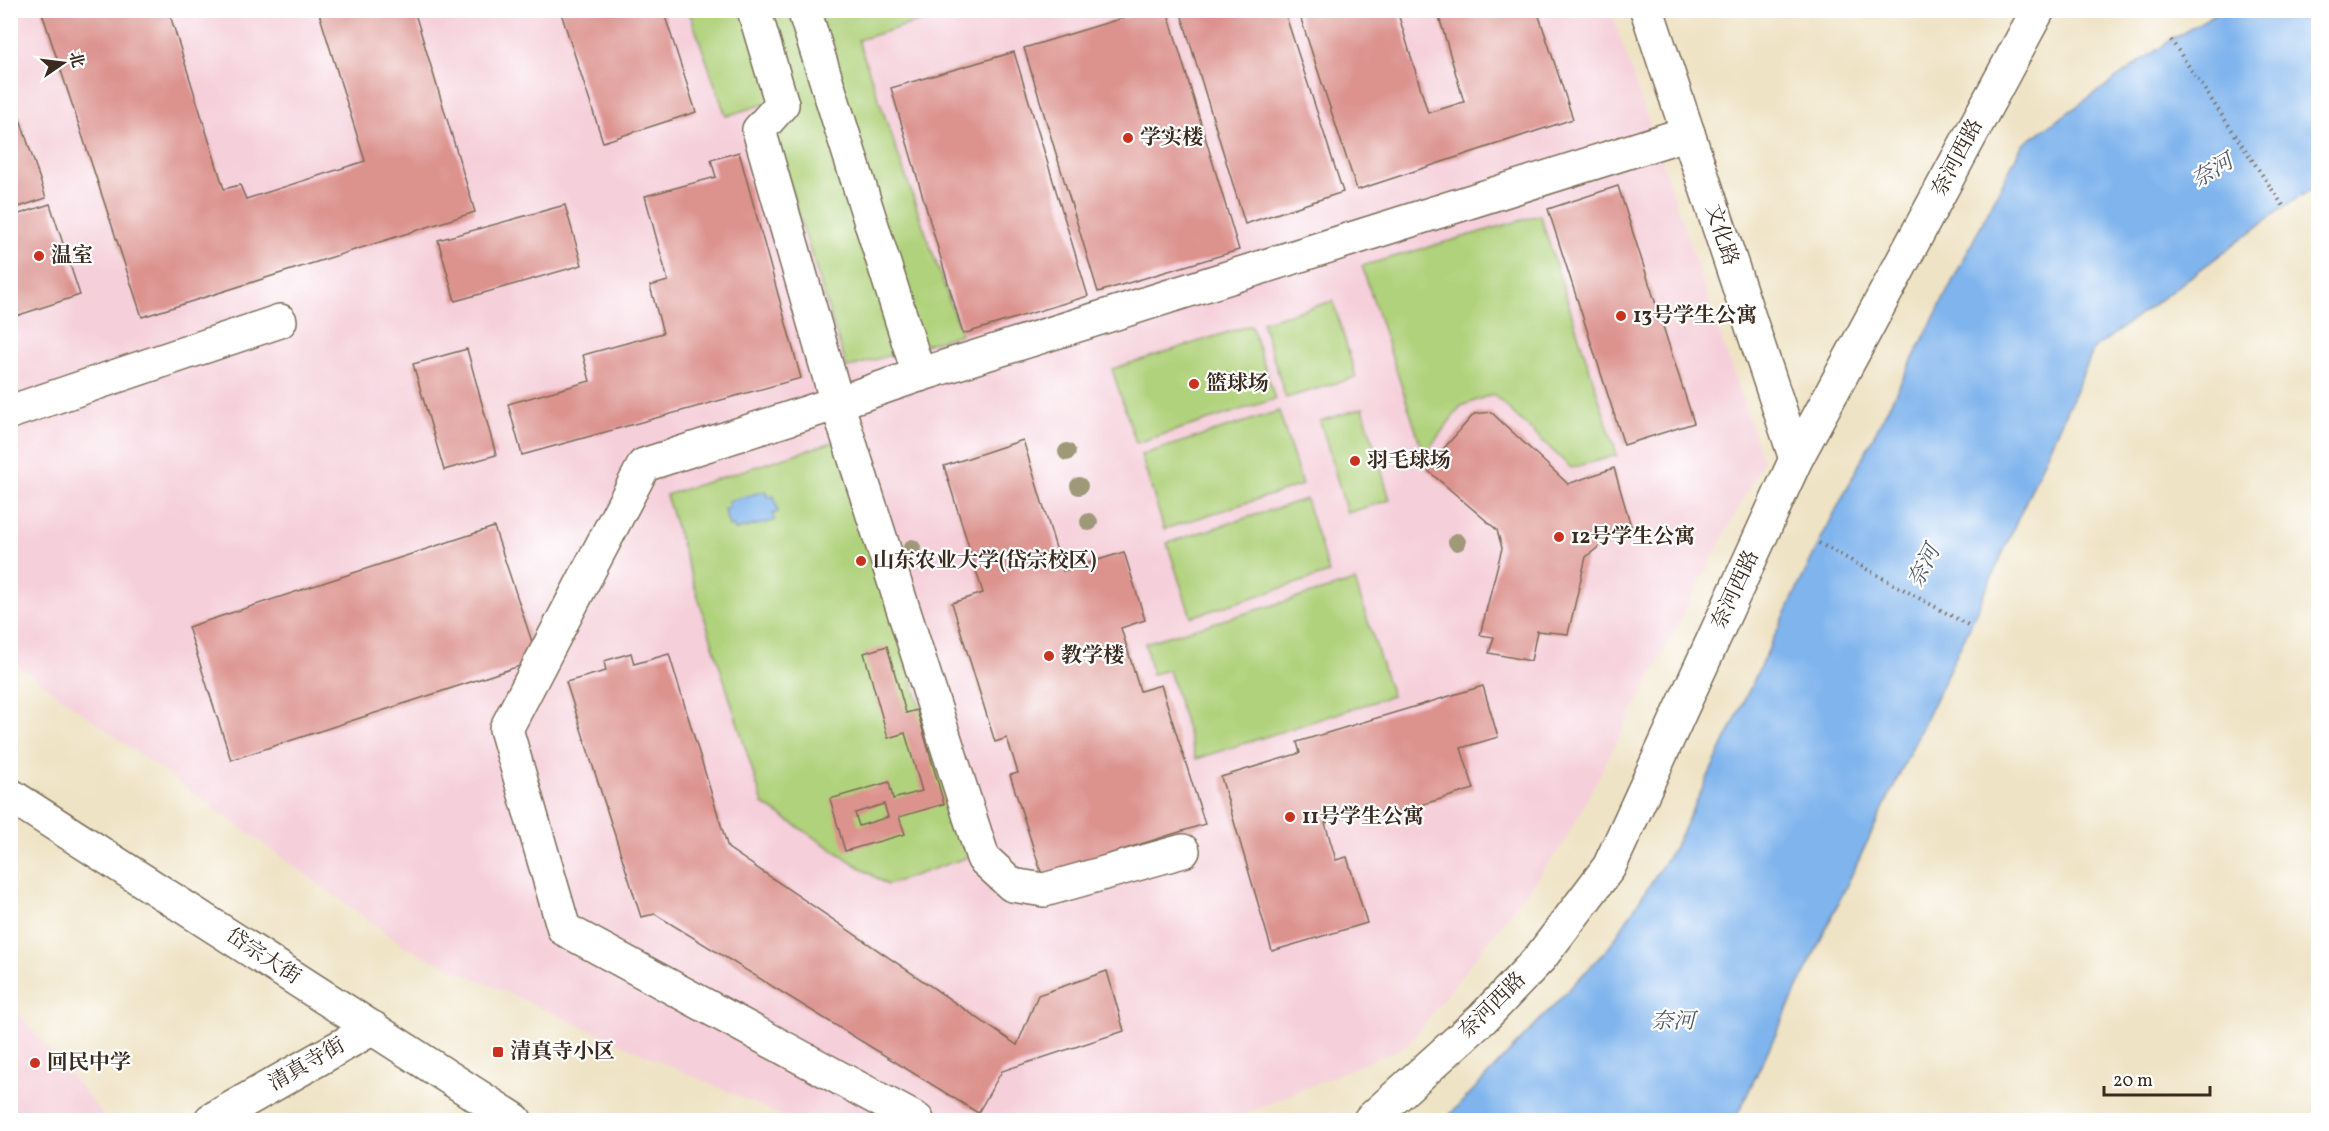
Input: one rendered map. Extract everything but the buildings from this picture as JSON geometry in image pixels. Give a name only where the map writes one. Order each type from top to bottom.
[{"type":"street","points":[[754,10],[782,104],[759,130],[837,403],[983,858],[1012,885],[1044,890],[1183,851]]},
{"type":"street","points":[[804,10],[919,375]]},
{"type":"street","name":"文化路","points":[[1647,10],[1796,459]]},
{"type":"street","name":"奈河西路","points":[[1370,1120],[1483,1018],[1540,958],[1609,867],[1796,459],[2038,10]]},
{"type":"street","points":[[917,1120],[564,929],[506,729],[644,465],[919,375],[1688,133]]},
{"type":"street","points":[[10,412],[280,321]]},
{"type":"street","name":"岱宗大街","points":[[10,795],[515,1120]]},
{"type":"street","name":"清真寺街","points":[[211,1120],[373,1028]]},
{"type":"path","points":[[2171,40],[2284,207]]},
{"type":"path","points":[[1819,543],[1970,626]]},
{"type":"shaded area","name":"山东农业大学(岱宗校区)","points":[[11,11],[1611,11],[1763,461],[1564,843],[1408,1045],[1230,1120],[791,1120],[407,948],[11,661]]},
{"type":"shaded area","name":"回民中学","points":[[11,1005],[108,1120],[11,1120]]},
{"type":"green space","points":[[689,11],[922,11],[924,20],[858,40],[961,334],[847,368],[764,104],[726,116]]},
{"type":"green space","points":[[1540,215],[1617,455],[1571,468],[1493,394],[1461,406],[1424,455],[1362,266]]},
{"type":"green space","name":"篮球场","points":[[1333,301],[1356,377],[1286,398],[1262,322]]},
{"type":"green space","name":"篮球场","points":[[1251,325],[1275,399],[1136,443],[1112,369]]},
{"type":"green space","name":"羽毛球场","points":[[1363,408],[1390,500],[1347,513],[1320,421]]},
{"type":"green space","name":"篮球场","points":[[1279,411],[1302,485],[1164,529],[1141,455]]},
{"type":"green space","points":[[836,441],[968,857],[887,885],[763,804],[666,495]]},
{"type":"green space","points":[[1306,499],[1329,573],[1191,617],[1167,543]]},
{"type":"green space","points":[[1355,581],[1392,696],[1196,759],[1169,670],[1152,674],[1145,643]]},
{"type":"water","name":"奈河","points":[[2220,11],[2318,11],[2318,185],[2284,207],[2094,349],[1970,626],[1735,1120],[1445,1120],[1610,946],[1676,844],[1819,543],[2022,145],[2171,40]]},
{"type":"water","points":[[766,491],[767,497],[774,496],[778,512],[773,514],[774,521],[735,530],[734,526],[729,527],[724,508],[729,507],[728,501]]},
{"type":"place","name":"学实楼","points":[[1128,138]]},
{"type":"place","name":"温室","points":[[39,256]]},
{"type":"place","name":"13号学生公寓","points":[[1621,316]]},
{"type":"place","name":"篮球场","points":[[1194,384]]},
{"type":"place","name":"羽毛球场","points":[[1355,461]]},
{"type":"place","name":"12号学生公寓","points":[[1559,537]]},
{"type":"place","name":"山东农业大学(岱宗校区)","points":[[861,561]]},
{"type":"place","name":"教学楼","points":[[1049,656]]},
{"type":"place","name":"11号学生公寓","points":[[1290,817]]},
{"type":"place","name":"清真寺小区","points":[[498,1052]]},
{"type":"place","name":"回民中学","points":[[35,1063]]}]
